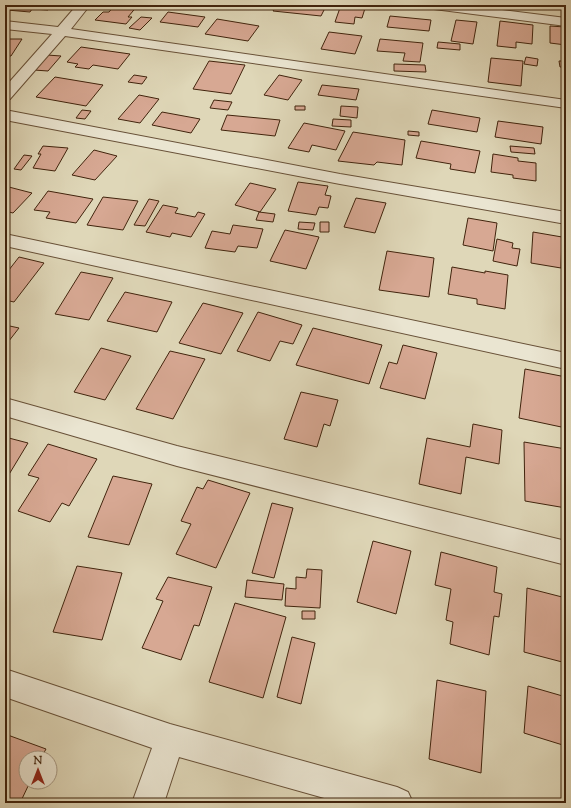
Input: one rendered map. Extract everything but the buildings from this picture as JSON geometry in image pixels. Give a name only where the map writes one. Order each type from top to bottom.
[{"type":"street","points":[[5,96],[84,5]]},
{"type":"street","points":[[434,5],[566,22]]},
{"type":"street","points":[[5,25],[60,31],[358,76],[566,104]]},
{"type":"street","points":[[5,115],[340,179],[566,218]]},
{"type":"street","points":[[5,240],[566,361]]},
{"type":"street","points":[[5,407],[177,456],[566,553]]},
{"type":"street","points":[[5,683],[170,739],[396,803]]},
{"type":"street","points":[[148,803],[170,739]]}]
